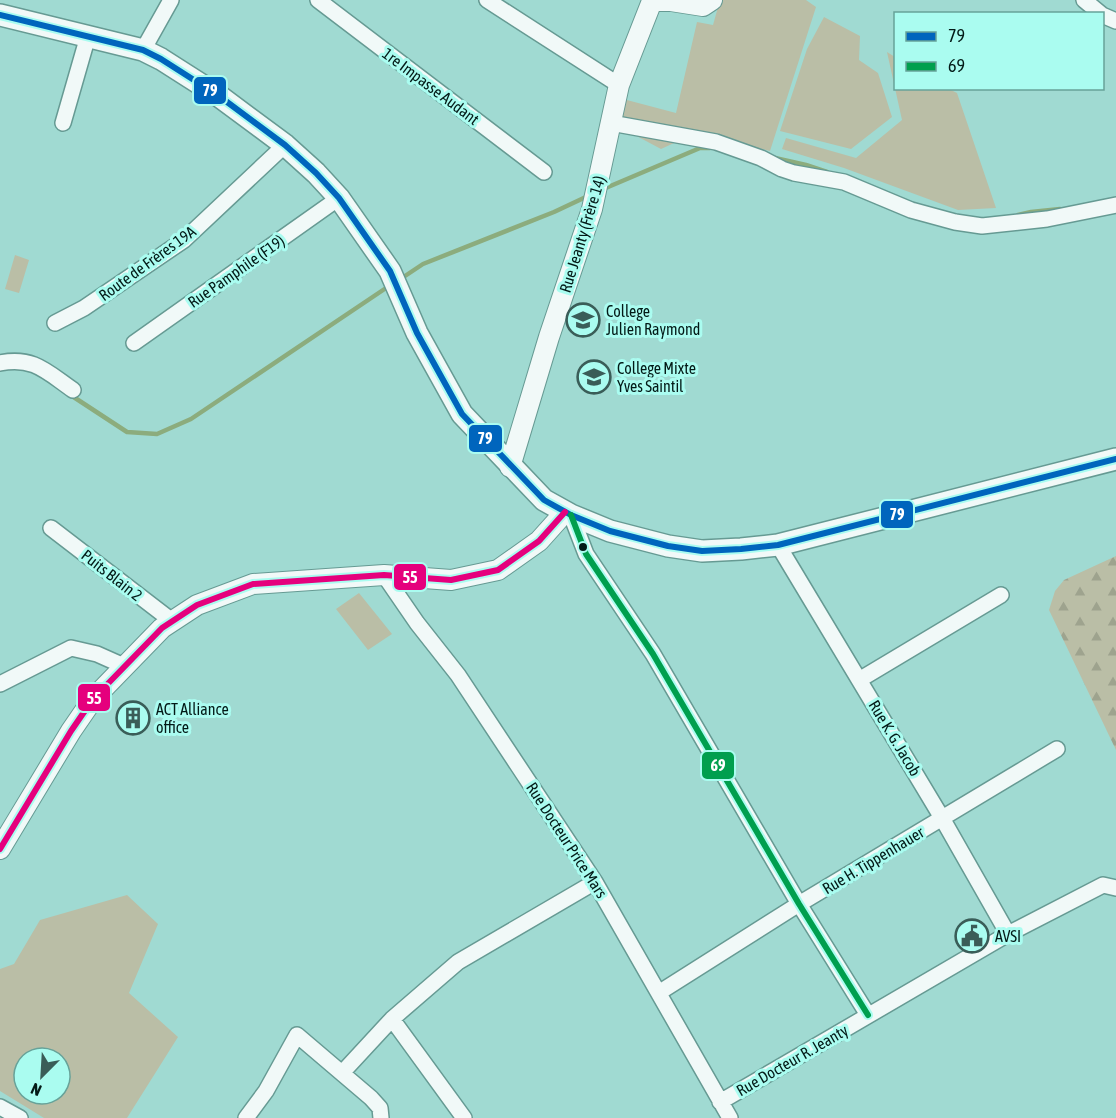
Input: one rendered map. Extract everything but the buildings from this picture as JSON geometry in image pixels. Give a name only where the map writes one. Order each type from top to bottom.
[{"type":"main road","points":[[0,15],[143,50],[219,96],[285,145],[339,198],[390,271],[417,333],[462,414],[510,467],[544,500],[610,531],[644,541],[702,551],[778,545],[1116,459]]},
{"type":"street","points":[[143,50],[171,0]]},
{"type":"street","name":"1re Impasse Audant","points":[[318,0],[544,172]]},
{"type":"street","points":[[487,0],[619,84]]},
{"type":"street","points":[[652,1],[671,1],[703,6],[712,0]]},
{"type":"street","points":[[1084,0],[1099,12]]},
{"type":"street","name":"Rue Jeanty (Frère 14)","points":[[510,467],[549,337],[592,209],[619,84],[652,1]]},
{"type":"street","points":[[63,123],[88,36]]},
{"type":"street","points":[[611,123],[716,142],[794,173],[844,182],[911,210],[982,226],[1047,219],[1116,205]]},
{"type":"street","name":"Route de Frères 19A","points":[[55,323],[84,308],[184,240],[285,145]]},
{"type":"street","name":"Rue Pamphile (F19)","points":[[134,344],[339,198]]},
{"type":"street","points":[[0,363],[13,360],[36,365],[73,390]]},
{"type":"street","points":[[0,849],[71,731],[93,699],[162,628],[197,605],[253,584],[384,574],[451,580],[498,570],[539,541],[568,513],[586,554],[653,654],[799,904],[868,1015]]},
{"type":"street","name":"Puits Blain 2","points":[[51,528],[172,621]]},
{"type":"street","name":"Rue K. G. Jacob","points":[[778,545],[942,818],[1008,934]]},
{"type":"street","name":"Rue Docteur Price Mars","points":[[384,574],[458,675],[595,882],[660,992],[730,1118]]},
{"type":"street","points":[[859,680],[1001,595]]},
{"type":"street","points":[[1,683],[71,648],[97,654],[124,666]]},
{"type":"street","name":"Rue H. Tippenhauer","points":[[660,992],[799,904],[1057,749]]},
{"type":"street","points":[[342,1074],[392,1019],[458,962],[595,882]]},
{"type":"street","name":"Rue Docteur R. Jeanty","points":[[720,1102],[1008,934],[1103,885],[1116,888]]},
{"type":"street","points":[[392,1019],[465,1118]]},
{"type":"street","points":[[246,1118],[267,1091],[297,1035],[380,1108],[381,1118]]},
{"type":"street","points":[[0,1107],[20,1118]]},
{"type":"green space","points":[[720,0],[806,0],[816,7],[770,151],[720,138],[685,138],[661,149],[616,125],[623,99],[676,113],[697,22],[713,25]]},
{"type":"green space","points":[[824,17],[860,36],[859,60],[878,73],[892,117],[851,149],[780,131],[807,49]]},
{"type":"green space","points":[[887,52],[894,56],[894,84]]},
{"type":"green space","points":[[895,90],[951,90],[957,93],[996,208],[958,210],[844,168],[782,149],[786,138],[856,158],[902,120]]},
{"type":"green space","points":[[15,255],[29,260],[19,293],[5,289]]},
{"type":"green space","points":[[1116,556],[1116,750],[1049,610],[1055,591],[1064,580]]},
{"type":"green space","points":[[359,593],[392,634],[368,650],[336,609]]},
{"type":"green space","points":[[127,895],[158,924],[129,993],[178,1037],[127,1118],[44,1118],[24,1106],[72,1106],[72,1046],[12,1046],[12,1098],[0,1091],[0,969],[14,964],[40,920]]},
{"type":"waterway","points":[[601,190],[700,148],[710,148]]},
{"type":"waterway","points":[[775,158],[827,172]]},
{"type":"waterway","points":[[399,280],[423,264],[554,212],[588,196]]},
{"type":"waterway","points":[[1018,215],[1060,209]]},
{"type":"waterway","points":[[69,394],[127,432],[157,434],[191,419],[389,286]]},
{"type":"transit line","name":"79","points":[[0,15],[143,50],[219,96],[285,145],[339,198],[390,271],[417,333],[462,414],[544,500],[571,515],[610,531],[668,546],[702,551],[778,545],[1116,459]]},
{"type":"transit line","name":"55","points":[[0,849],[71,731],[93,699],[162,628],[197,605],[253,584],[384,575],[451,580],[498,570],[539,541],[565,512]]},
{"type":"transit line","name":"69","points":[[571,515],[586,554],[653,654],[799,904],[868,1015]]},
{"type":"place","name":"College Julien Raymond","points":[[583,320]]},
{"type":"place","name":"College Mixte Yves Saintil","points":[[594,377]]},
{"type":"place","name":"ACT Alliance office","points":[[133,718]]},
{"type":"place","name":"AVSI","points":[[972,936]]}]
